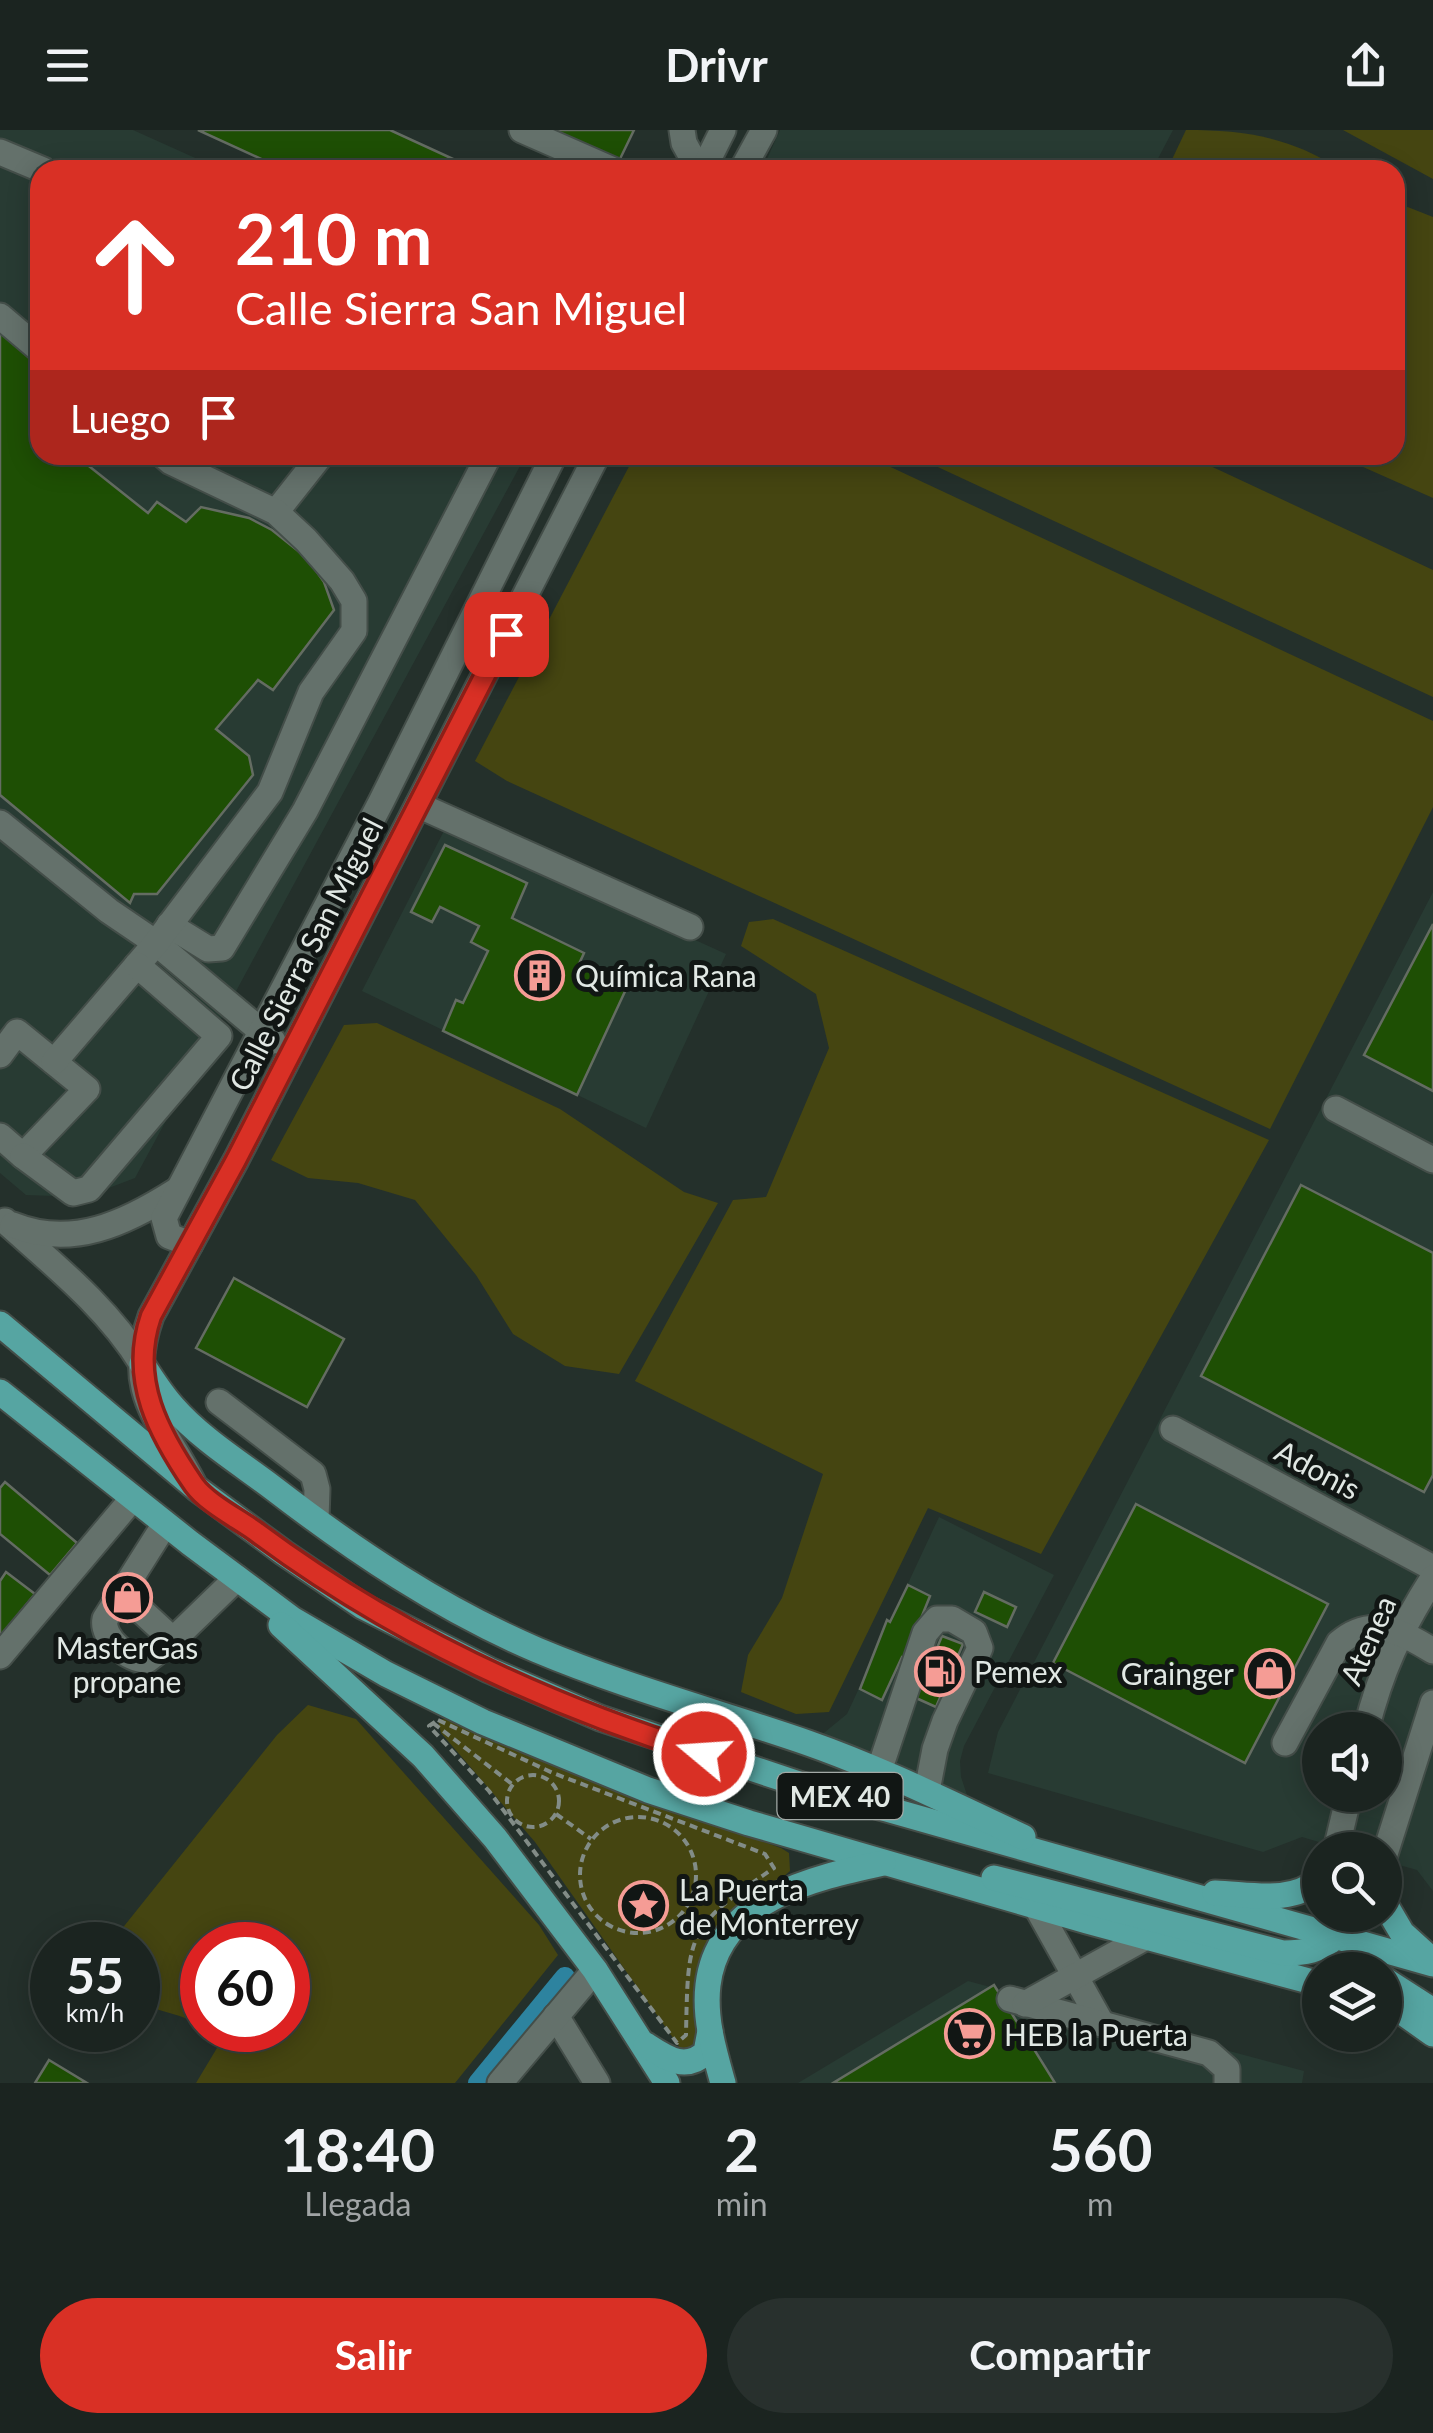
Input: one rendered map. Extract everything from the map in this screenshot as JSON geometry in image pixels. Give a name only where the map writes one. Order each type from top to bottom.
[{"type":"main road","name":"MEX 40","points":[[0,1324],[196,1488],[362,1606],[489,1670],[618,1724],[916,1820],[1178,1894],[1302,1915]]},
{"type":"main road","points":[[142,1364],[182,1417],[316,1519],[430,1596],[534,1649],[596,1674]]},
{"type":"main road","name":"MEX 40","points":[[0,1392],[165,1524],[304,1626],[372,1666],[528,1742],[648,1790],[1036,1906],[1302,1979]]},
{"type":"main road","points":[[243,1582],[286,1632],[435,1770],[530,1881],[646,2045],[667,2083]]},
{"type":"main road","points":[[362,1606],[451,1626],[792,1738],[926,1791],[1082,1866]]},
{"type":"main road","points":[[723,2083],[710,2030],[707,1988],[716,1956],[739,1922],[758,1906],[793,1887],[888,1862]]},
{"type":"main road","points":[[924,1872],[986,1876],[1284,1953],[1323,1947],[1334,1932]]},
{"type":"main road","points":[[1178,1894],[1285,1896],[1302,1890]]},
{"type":"main road","name":"MEX 40","points":[[1363,1932],[1433,1963]]},
{"type":"main road","points":[[1401,1932],[1433,1963]]},
{"type":"main road","points":[[1402,1991],[1433,2012]]},
{"type":"main road","points":[[1402,2004],[1433,2012]]},
{"type":"main road","points":[[1402,2012],[1433,2034]]},
{"type":"main road","points":[[646,2045],[676,2062],[695,2062],[706,2052],[710,2030]]},
{"type":"street","points":[[522,130],[590,160]]},
{"type":"street","points":[[682,130],[695,160]]},
{"type":"street","points":[[706,160],[723,130]]},
{"type":"street","points":[[748,160],[764,130]]},
{"type":"street","points":[[0,152],[30,165]]},
{"type":"street","points":[[0,316],[30,342]]},
{"type":"street","points":[[54,1062],[152,947],[270,792],[311,692],[354,631],[354,601],[306,540],[276,512],[183,465]]},
{"type":"street","points":[[276,512],[313,465]]},
{"type":"street","points":[[152,947],[222,948],[305,811],[484,465]]},
{"type":"street","name":"Calle Sierra San Miguel","points":[[190,1244],[168,1236],[164,1218],[549,465]]},
{"type":"street","name":"Calle Sierra San Miguel","points":[[196,1488],[155,1421],[144,1384],[144,1342],[151,1316],[288,1059],[592,465]]},
{"type":"street","points":[[354,631],[390,650]]},
{"type":"street","points":[[270,792],[305,811]]},
{"type":"street","points":[[418,805],[690,927]]},
{"type":"street","points":[[0,822],[257,1040],[288,1059]]},
{"type":"street","points":[[0,1136],[73,1194],[89,1190],[219,1036],[152,947]]},
{"type":"street","points":[[0,1055],[18,1032],[87,1089],[23,1156]]},
{"type":"street","points":[[1336,1109],[1433,1160]]},
{"type":"street","points":[[3,1219],[32,1232],[64,1236],[87,1232],[115,1226],[180,1188]]},
{"type":"street","points":[[3,1219],[61,1270],[125,1335],[142,1364]]},
{"type":"street","points":[[220,1402],[313,1474],[316,1519]]},
{"type":"street","name":"Adonis","points":[[1173,1428],[1433,1568]]},
{"type":"street","points":[[0,1656],[133,1498]]},
{"type":"street","points":[[165,1524],[105,1620],[105,1634],[132,1658],[142,1661],[173,1640],[243,1582]]},
{"type":"street","name":"Atenea","points":[[1371,1712],[1400,1630],[1433,1578]]},
{"type":"street","points":[[122,1593],[173,1640]]},
{"type":"street","points":[[879,1771],[925,1633],[937,1618],[952,1619],[974,1632],[980,1648],[945,1721],[926,1791]]},
{"type":"street","points":[[1285,1742],[1339,1643],[1356,1632],[1374,1628],[1400,1630],[1433,1651]]},
{"type":"street","points":[[1392,1832],[1433,1702]]},
{"type":"street","points":[[1036,1906],[1077,1964],[1102,2024]]},
{"type":"street","points":[[1146,1937],[1077,1964],[1017,2001],[1216,2057],[1227,2069],[1226,2083]]},
{"type":"street","points":[[500,2083],[595,1970]]},
{"type":"street","points":[[556,2016],[596,2083]]},
{"type":"path","points":[[438,1720],[553,1773],[764,1854],[774,1868],[722,1904],[696,1933],[687,1966],[686,2036],[677,2043],[489,1791],[429,1726],[433,1723],[438,1720]]},
{"type":"path","points":[[433,1723],[513,1785]]},
{"type":"path","points":[[528,1776],[545,1778],[557,1790],[556,1814],[544,1826],[519,1823],[509,1810],[509,1792],[528,1776]]},
{"type":"path","points":[[556,1814],[592,1840]]},
{"type":"path","points":[[640,1816],[659,1820],[676,1830],[696,1862],[697,1882],[692,1900],[681,1916],[665,1928],[647,1934],[627,1933],[594,1914],[583,1897],[579,1878],[581,1859],[592,1840],[621,1819],[640,1816]]},
{"type":"shaded area","points":[[0,130],[133,130],[200,160],[30,160],[30,465],[521,465],[135,1178],[85,1197],[26,1195],[0,1173]]},
{"type":"shaded area","points":[[780,130],[1173,130],[1157,160],[766,160]]},
{"type":"shaded area","points":[[1186,130],[1267,138],[1324,160],[1172,160]]},
{"type":"shaded area","points":[[1343,130],[1433,130],[1433,179],[1405,164],[1405,160],[1398,160]]},
{"type":"shaded area","points":[[1405,206],[1433,217],[1433,498],[1359,465],[1405,465]]},
{"type":"shaded area","points":[[630,465],[886,465],[1433,721],[1433,807],[1270,1129],[507,781],[475,761]]},
{"type":"shaded area","points":[[934,465],[1208,465],[1433,570],[1433,697]]},
{"type":"shaded area","points":[[446,827],[726,954],[646,1128],[362,991]]},
{"type":"shaded area","points":[[1433,892],[1433,1891],[1417,1870],[1402,1866],[1402,1832],[1302,1832],[1302,1837],[1263,1852],[988,1773],[998,1732]]},
{"type":"shaded area","points":[[773,919],[1269,1140],[1041,1554],[928,1508],[829,1712],[796,1714],[741,1692],[748,1655],[782,1598],[823,1474],[635,1381],[733,1200],[766,1197],[829,1048],[816,994],[741,946],[749,922]]},
{"type":"shaded area","points":[[377,1023],[560,1109],[684,1192],[718,1203],[619,1374],[565,1366],[513,1334],[476,1275],[415,1200],[358,1183],[308,1178],[271,1160],[344,1025]]},
{"type":"shaded area","points":[[939,1517],[1054,1575],[964,1746],[961,1777],[970,1804],[814,1741],[847,1714]]},
{"type":"shaded area","points":[[308,1705],[356,1719],[539,1925],[558,1955],[455,2083],[196,2083],[215,2052],[310,2052],[310,1922],[180,1922],[180,2017],[160,2010],[160,1922],[127,1922],[277,1735]]},
{"type":"shaded area","points":[[452,1718],[580,1777],[789,1853],[790,1871],[729,1923],[706,2046],[683,2052],[535,1842],[441,1733],[438,1720]]},
{"type":"shaded area","name":"HEB la Puerta","points":[[968,1981],[1304,2071],[1302,2083],[798,2083]]},
{"type":"building","points":[[198,130],[390,130],[455,160],[263,160]]},
{"type":"building","points":[[547,130],[634,130],[617,160]]},
{"type":"building","points":[[0,329],[30,352],[30,465],[88,465],[148,513],[157,502],[186,522],[201,507],[249,518],[272,530],[307,558],[324,582],[334,610],[273,690],[258,680],[216,729],[249,756],[253,775],[157,894],[134,894],[130,903],[0,795]]},
{"type":"building","name":"Química Rana","points":[[445,845],[527,883],[512,918],[584,953],[579,964],[627,987],[577,1095],[443,1031],[456,1000],[463,1003],[488,951],[471,942],[479,926],[440,907],[432,922],[411,912]]},
{"type":"building","points":[[1433,924],[1433,1091],[1364,1055]]},
{"type":"building","points":[[1301,1185],[1433,1253],[1433,1475],[1424,1492],[1201,1376]]},
{"type":"building","points":[[234,1278],[344,1339],[307,1407],[196,1348]]},
{"type":"building","points":[[5,1482],[77,1543],[50,1575],[0,1534],[0,1488]]},
{"type":"building","points":[[1136,1504],[1328,1604],[1245,1763],[1053,1663]]},
{"type":"building","points":[[6,1572],[35,1594],[0,1637],[0,1581]]},
{"type":"building","points":[[908,1585],[930,1596],[905,1658],[902,1657],[882,1700],[860,1689],[887,1620],[890,1622]]},
{"type":"building","points":[[984,1592],[1016,1607],[1007,1627],[975,1612]]},
{"type":"building","name":"Pemex","points":[[942,1636],[963,1644],[936,1707],[916,1698]]},
{"type":"building","name":"HEB la Puerta","points":[[994,1985],[1055,2083],[833,2083]]},
{"type":"building","points":[[49,2060],[87,2083],[35,2083]]},
{"type":"waterway","points":[[478,2083],[565,1977]]},
{"type":"place","name":"Química Rana","points":[[540,975]]},
{"type":"place","name":"MasterGas propane","points":[[127,1598]]},
{"type":"place","name":"Pemex","points":[[939,1671]]},
{"type":"place","name":"Grainger","points":[[1269,1673]]},
{"type":"place","name":"La Puerta de Monterrey","points":[[644,1906]]},
{"type":"place","name":"HEB la Puerta","points":[[969,2034]]},
{"type":"route","points":[[506,634],[236,1160],[151,1316],[144,1342],[144,1384],[155,1421],[196,1488],[362,1606],[489,1670],[600,1718],[704,1754]]}]
